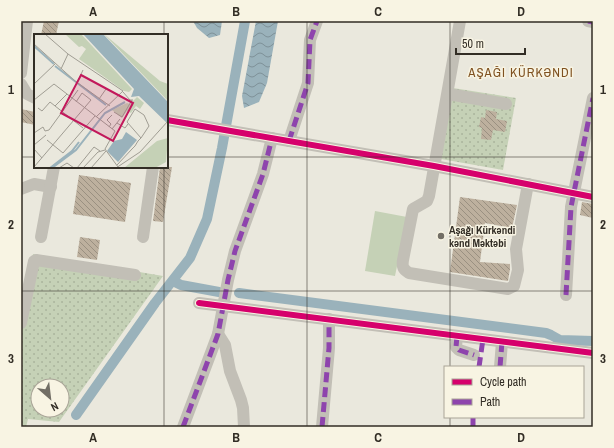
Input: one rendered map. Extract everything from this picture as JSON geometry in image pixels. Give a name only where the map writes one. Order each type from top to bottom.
[{"type":"street","points":[[21,73],[27,21]]},
{"type":"street","points":[[289,141],[308,83],[310,40],[317,21]]},
{"type":"street","points":[[460,21],[429,196],[427,200],[413,209],[402,266],[404,270],[409,273],[508,289],[514,286],[518,270],[516,249],[528,184]]},
{"type":"street","points":[[588,21],[593,22]]},
{"type":"street","points":[[21,84],[27,94],[34,98]]},
{"type":"street","points":[[448,94],[506,104]]},
{"type":"street","points":[[566,295],[569,216],[593,98]]},
{"type":"street","points":[[168,120],[434,166],[593,197]]},
{"type":"street","points":[[183,427],[218,334],[235,251],[262,174],[272,138]]},
{"type":"street","points":[[40,237],[54,168]]},
{"type":"street","points":[[143,237],[153,168]]},
{"type":"street","points":[[21,189],[34,184],[50,187]]},
{"type":"street","points":[[21,322],[34,261],[36,260],[135,275]]},
{"type":"street","points":[[199,304],[329,319],[593,354]]},
{"type":"street","points":[[322,427],[329,348],[329,319]]},
{"type":"street","points":[[218,334],[225,345],[230,371],[242,404],[244,427]]},
{"type":"street","points":[[457,336],[456,347],[459,350],[474,355]]},
{"type":"street","points":[[500,366],[502,342]]},
{"type":"green space","points":[[453,88],[516,98],[503,170],[441,159]]},
{"type":"green space","points":[[375,211],[407,217],[395,276],[365,271]]},
{"type":"green space","points":[[33,254],[163,276],[70,407],[70,378],[30,378],[30,418],[62,418],[59,422],[28,419],[26,427],[21,427],[21,314]]},
{"type":"water","points":[[193,21],[222,21],[220,35],[209,38],[197,28]]},
{"type":"water","points":[[256,21],[278,21],[267,83],[259,102],[244,108],[242,96]]},
{"type":"building","points":[[44,21],[59,21],[56,34],[41,34]]},
{"type":"building","points":[[21,109],[34,112],[34,125],[21,122]]},
{"type":"building","points":[[486,110],[497,112],[496,119],[507,121],[505,132],[493,130],[491,140],[481,139],[482,128],[479,127],[481,117],[485,118]]},
{"type":"building","points":[[172,167],[163,222],[153,221],[160,168]]},
{"type":"building","points":[[79,175],[131,183],[125,222],[73,214]]},
{"type":"building","points":[[460,197],[517,205],[512,228],[485,223],[480,262],[510,264],[508,281],[450,272]]},
{"type":"building","points":[[582,202],[593,204],[593,218],[580,215]]},
{"type":"building","points":[[80,237],[100,240],[97,260],[77,257]]},
{"type":"waterway","points":[[76,415],[155,303],[190,258],[207,219],[222,148],[245,21]]},
{"type":"waterway","points":[[173,281],[181,285],[219,292]]},
{"type":"waterway","points":[[239,293],[546,333],[560,340],[593,341]]},
{"type":"marked path","points":[[289,141],[308,83],[310,40],[317,21]]},
{"type":"marked path","points":[[588,21],[593,22]]},
{"type":"marked path","points":[[566,295],[571,207],[593,98]]},
{"type":"marked path","points":[[183,427],[218,334],[235,251],[263,174],[272,138]]},
{"type":"marked path","points":[[322,427],[329,348],[329,319]]},
{"type":"marked path","points":[[457,336],[456,347],[459,350],[474,355]]},
{"type":"marked path","points":[[479,366],[483,339]]},
{"type":"marked path","points":[[500,366],[502,342]]},
{"type":"marked path","points":[[473,418],[473,427]]},
{"type":"cycle path","points":[[168,120],[434,166],[593,197]]},
{"type":"cycle path","points":[[199,303],[593,353]]},
{"type":"place","name":"Aşağı Kürkəndi kənd Məktəbi","points":[[441,236]]},
{"type":"district","name":"AŞAĞI KÜRKƏNDI","points":[[521,72]]}]
